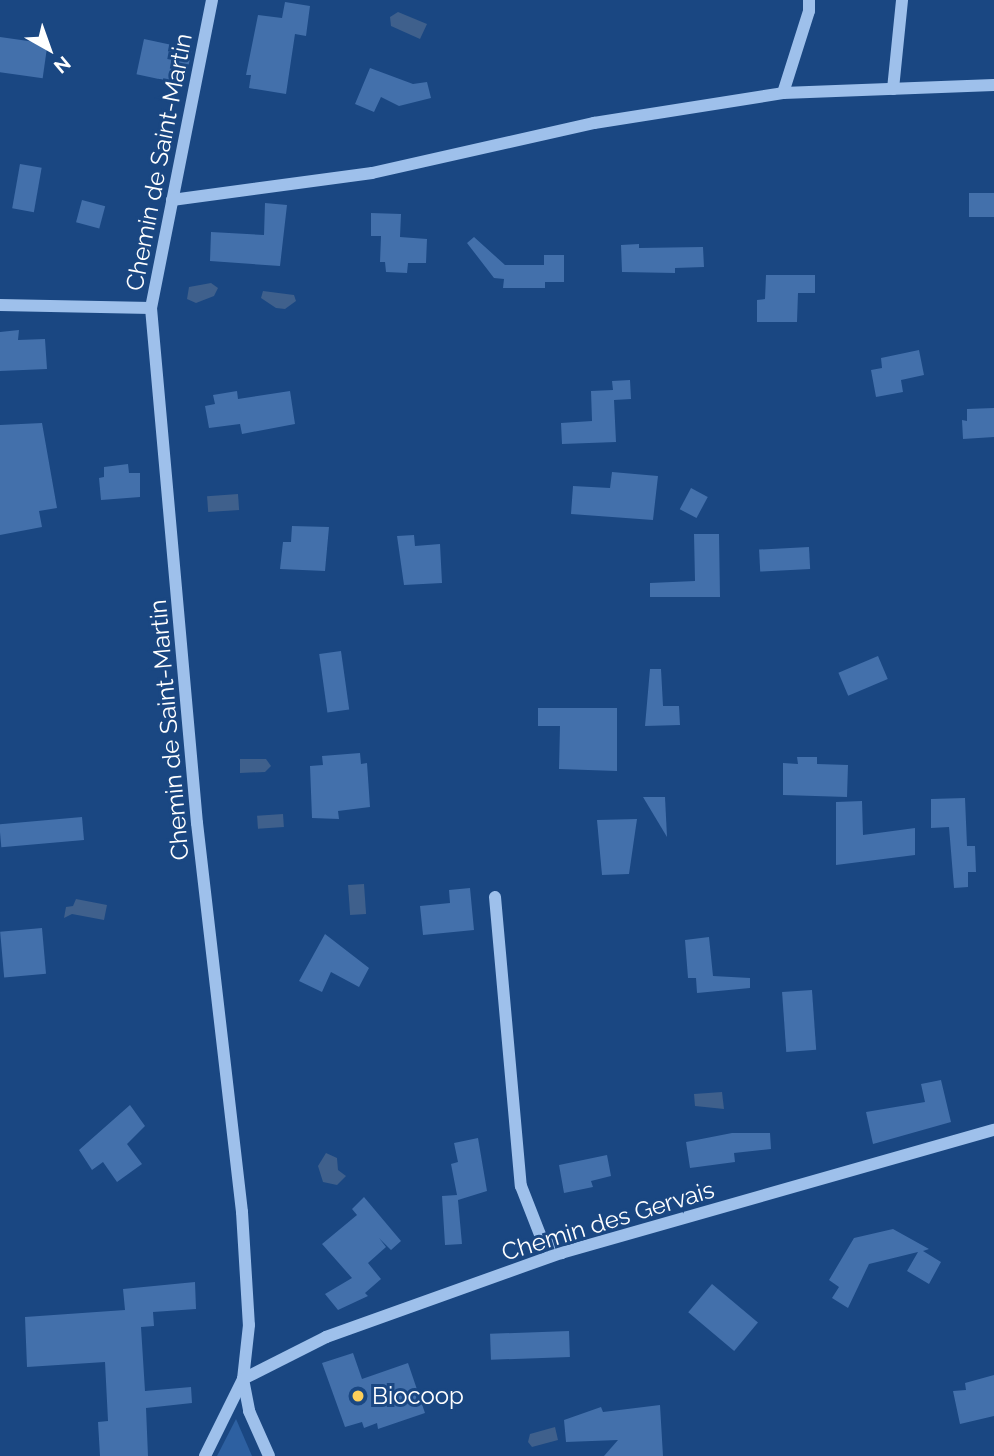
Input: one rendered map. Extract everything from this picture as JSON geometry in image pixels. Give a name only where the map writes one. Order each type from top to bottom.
[{"type":"street","name":"Chemin de Saint-Martin","points":[[212,0],[151,308],[197,823],[242,1212],[249,1325],[243,1379],[249,1411],[269,1456]]},
{"type":"street","points":[[783,93],[809,0]]},
{"type":"street","points":[[893,89],[902,0]]},
{"type":"street","points":[[172,200],[372,173],[594,122],[783,93],[994,85]]},
{"type":"street","points":[[0,305],[151,308]]},
{"type":"street","points":[[495,897],[521,1186],[541,1237],[561,1253]]},
{"type":"street","name":"Chemin des Gervais","points":[[243,1379],[326,1337],[561,1253],[994,1130]]},
{"type":"street","points":[[205,1456],[243,1379]]},
{"type":"shaded area","points":[[398,12],[427,24],[420,39],[391,26],[390,17]]},
{"type":"shaded area","points":[[211,283],[218,288],[214,296],[196,303],[187,299],[189,287]]},
{"type":"shaded area","points":[[263,291],[294,295],[296,301],[285,309],[276,308],[261,298]]},
{"type":"shaded area","points":[[238,494],[239,510],[208,512],[207,496]]},
{"type":"shaded area","points":[[240,759],[266,759],[271,766],[265,772],[240,773]]},
{"type":"shaded area","points":[[283,814],[284,827],[258,829],[257,816]]},
{"type":"shaded area","points":[[364,884],[366,914],[350,915],[348,885]]},
{"type":"shaded area","points":[[76,899],[107,905],[104,920],[72,914],[64,918],[66,907],[73,906]]},
{"type":"shaded area","points":[[722,1092],[724,1109],[695,1106],[694,1094]]},
{"type":"shaded area","points":[[326,1153],[337,1158],[338,1170],[346,1176],[337,1185],[323,1182],[318,1166]]},
{"type":"shaded area","points":[[236,1419],[252,1456],[217,1456]]},
{"type":"shaded area","points":[[555,1427],[558,1440],[532,1447],[528,1442],[530,1434]]},
{"type":"building","points":[[285,2],[310,6],[306,36],[295,34],[286,94],[249,88],[251,75],[246,75],[258,15],[282,18]]},
{"type":"building","points":[[0,37],[48,44],[43,78],[0,72]]},
{"type":"building","points":[[144,39],[192,49],[184,84],[137,74]]},
{"type":"building","points":[[370,68],[413,84],[427,82],[431,98],[399,106],[381,97],[374,112],[355,104]]},
{"type":"building","points":[[20,164],[42,168],[34,212],[12,208]]},
{"type":"building","points":[[969,193],[994,193],[994,217],[969,217]]},
{"type":"building","points":[[82,200],[105,206],[99,228],[76,222]]},
{"type":"building","points":[[265,203],[287,205],[280,266],[210,261],[211,232],[264,235]]},
{"type":"building","points":[[371,213],[401,214],[400,237],[427,239],[426,263],[408,263],[407,273],[386,272],[385,262],[380,262],[381,236],[371,236]]},
{"type":"building","points":[[474,237],[505,265],[544,265],[544,255],[564,255],[564,282],[545,282],[545,288],[503,288],[504,279],[494,278],[467,243]]},
{"type":"building","points":[[639,244],[639,248],[703,247],[704,267],[675,268],[675,273],[622,272],[621,245]]},
{"type":"building","points":[[766,275],[815,275],[815,293],[798,293],[797,322],[757,322],[757,300],[765,299]]},
{"type":"building","points":[[19,330],[18,340],[45,339],[47,369],[0,371],[0,332]]},
{"type":"building","points":[[919,350],[924,375],[901,380],[903,392],[876,397],[871,370],[882,368],[881,358]]},
{"type":"building","points":[[630,380],[631,399],[614,400],[616,442],[562,444],[561,423],[592,421],[591,391],[613,390],[612,381]]},
{"type":"building","points":[[237,391],[238,399],[290,391],[295,424],[242,434],[240,424],[209,428],[205,406],[215,404],[213,395]]},
{"type":"building","points":[[994,408],[994,437],[963,439],[962,420],[967,421],[967,409]]},
{"type":"building","points":[[42,423],[57,508],[39,511],[42,527],[0,535],[0,425]]},
{"type":"building","points":[[128,464],[129,473],[140,473],[140,497],[101,500],[99,478],[104,477],[104,467]]},
{"type":"building","points":[[612,472],[658,476],[653,520],[571,514],[573,486],[610,488]]},
{"type":"building","points":[[691,488],[708,497],[697,518],[680,509]]},
{"type":"building","points":[[292,526],[329,527],[325,571],[280,569],[283,542],[291,542]]},
{"type":"building","points":[[694,534],[719,534],[720,597],[650,597],[650,583],[695,581]]},
{"type":"building","points":[[414,535],[415,546],[440,544],[442,583],[404,585],[397,536]]},
{"type":"building","points":[[809,547],[810,569],[760,572],[759,550]]},
{"type":"building","points":[[341,651],[349,709],[327,712],[319,654]]},
{"type":"building","points":[[878,656],[888,679],[848,696],[838,673]]},
{"type":"building","points":[[650,669],[661,669],[663,706],[679,706],[680,725],[645,726]]},
{"type":"building","points":[[538,708],[617,708],[617,771],[559,769],[560,726],[538,726]]},
{"type":"building","points":[[360,753],[361,764],[367,763],[370,807],[338,811],[339,819],[312,818],[310,766],[323,765],[322,756]]},
{"type":"building","points":[[797,757],[817,757],[817,764],[848,765],[847,797],[783,795],[783,763],[798,764]]},
{"type":"building","points":[[643,797],[665,797],[667,837]]},
{"type":"building","points":[[965,798],[967,846],[975,846],[976,872],[968,872],[968,887],[954,888],[949,827],[931,828],[931,799]]},
{"type":"building","points":[[862,801],[863,835],[915,828],[915,855],[836,865],[836,802]]},
{"type":"building","points":[[82,817],[84,840],[1,847],[0,824]]},
{"type":"building","points":[[637,819],[629,874],[602,875],[597,820]]},
{"type":"building","points":[[470,888],[474,930],[423,935],[420,906],[450,903],[449,890]]},
{"type":"building","points":[[42,928],[46,974],[4,977],[0,932]]},
{"type":"building","points":[[325,934],[369,968],[359,987],[331,972],[322,992],[299,981]]},
{"type":"building","points":[[709,937],[713,976],[750,978],[750,988],[697,993],[696,978],[688,978],[685,940]]},
{"type":"building","points":[[812,990],[816,1050],[786,1052],[782,992]]},
{"type":"building","points":[[941,1080],[951,1122],[873,1144],[866,1112],[925,1102],[921,1084]]},
{"type":"building","points":[[130,1105],[145,1126],[127,1144],[142,1164],[117,1182],[103,1162],[92,1170],[79,1150]]},
{"type":"building","points":[[732,1133],[770,1133],[771,1149],[734,1153],[735,1162],[690,1168],[686,1142]]},
{"type":"building","points":[[478,1138],[487,1191],[458,1200],[462,1244],[445,1245],[442,1196],[457,1195],[451,1164],[458,1162],[454,1143]]},
{"type":"building","points":[[607,1155],[611,1176],[591,1181],[593,1187],[564,1193],[559,1165]]},
{"type":"building","points":[[364,1197],[401,1241],[391,1250],[379,1238],[386,1247],[368,1263],[381,1279],[365,1293],[368,1296],[338,1310],[325,1294],[352,1278],[322,1244],[357,1215],[352,1209]]},
{"type":"building","points":[[893,1229],[929,1249],[923,1251],[941,1262],[929,1284],[907,1271],[918,1252],[869,1264],[848,1308],[832,1298],[839,1287],[829,1280],[854,1238]]},
{"type":"building","points":[[195,1282],[196,1309],[153,1312],[154,1326],[141,1327],[145,1391],[191,1387],[192,1403],[146,1408],[148,1456],[100,1456],[98,1422],[108,1421],[105,1362],[27,1367],[25,1317],[125,1310],[123,1289]]},
{"type":"building","points":[[712,1284],[758,1323],[734,1351],[688,1312]]},
{"type":"building","points":[[569,1331],[570,1357],[491,1360],[490,1334]]},
{"type":"building","points":[[353,1353],[362,1379],[408,1363],[425,1413],[378,1429],[377,1423],[364,1428],[362,1422],[345,1427],[322,1363]]},
{"type":"building","points":[[994,1375],[994,1416],[960,1424],[953,1391],[966,1390],[965,1383]]},
{"type":"building","points":[[660,1405],[663,1456],[604,1456],[618,1440],[566,1442],[564,1420],[601,1407],[603,1412]]},
{"type":"place","name":"Biocoop","points":[[358,1396]]}]
